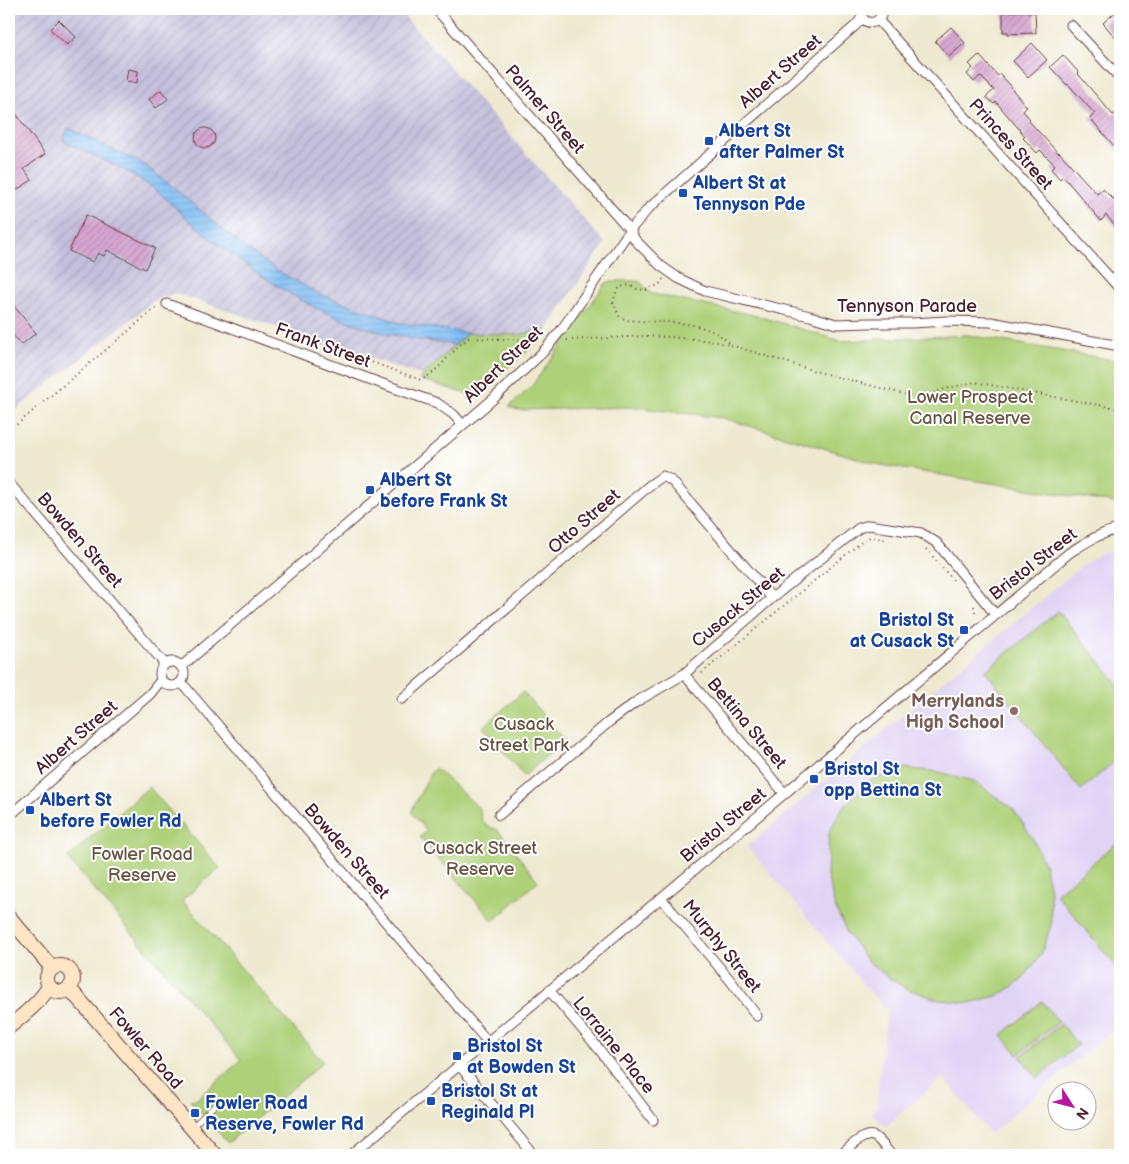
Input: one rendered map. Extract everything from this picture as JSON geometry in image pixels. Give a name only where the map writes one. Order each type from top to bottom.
[{"type":"main road","points":[[9,917],[52,968]]},
{"type":"main road","points":[[56,966],[69,970],[73,976],[72,984],[65,991],[52,990],[49,987],[46,978],[52,968],[56,966]]},
{"type":"main road","points":[[9,1027],[44,996],[49,987]]},
{"type":"main road","name":"Fowler Road","points":[[69,988],[216,1155]]},
{"type":"street","name":"Palmer Street","points":[[436,9],[630,230]]},
{"type":"street","points":[[861,13],[867,22],[870,23],[878,20],[882,14],[882,9]]},
{"type":"street","name":"Albert Street","points":[[181,667],[513,381],[543,352],[562,329],[630,230],[649,208],[855,26],[861,13]]},
{"type":"street","name":"Princes Street","points":[[878,20],[1120,289]]},
{"type":"street","points":[[1071,25],[1120,78]]},
{"type":"street","name":"Tennyson Parade","points":[[630,230],[635,240],[668,272],[705,291],[836,324],[912,323],[948,320],[991,322],[1120,346]]},
{"type":"street","name":"Frank Street","points":[[167,304],[437,403],[453,414],[463,425]]},
{"type":"street","name":"Otto Street","points":[[402,699],[650,485],[663,476],[672,481],[772,598]]},
{"type":"street","name":"Bowden Street","points":[[9,483],[165,664]]},
{"type":"street","name":"Cusack Street","points":[[499,815],[609,722],[636,702],[684,674],[772,598],[859,528],[869,525],[921,533],[937,543],[995,614]]},
{"type":"street","name":"Bristol Street","points":[[351,1155],[661,898],[1069,553],[1094,537],[1120,529]]},
{"type":"street","points":[[176,662],[181,667],[184,674],[181,682],[177,685],[164,684],[161,680],[160,671],[165,664],[176,662]]},
{"type":"street","name":"Bettina Street","points":[[684,674],[785,794]]},
{"type":"street","name":"Albert Street","points":[[9,816],[150,694],[161,680]]},
{"type":"street","name":"Bowden Street","points":[[181,682],[488,1042]]},
{"type":"street","name":"Murphy Street","points":[[661,898],[730,980],[757,1016]]},
{"type":"street","name":"Lorraine Place","points":[[549,990],[599,1049],[653,1120]]},
{"type":"street","points":[[460,1066],[534,1155]]},
{"type":"street","points":[[841,1155],[862,1138],[869,1135],[874,1136],[891,1155]]},
{"type":"street","points":[[9,1151],[12,1155]]},
{"type":"lane","points":[[191,1128],[214,1106]]},
{"type":"path","points":[[845,9],[845,14]]},
{"type":"path","points":[[668,272],[659,285],[646,290],[637,289],[629,285],[620,287],[613,302],[619,316],[626,320],[677,322],[701,327],[717,333],[734,346]]},
{"type":"path","points":[[9,431],[160,304],[167,304]]},
{"type":"path","points":[[569,340],[649,336],[712,341],[815,371],[915,397],[974,382],[1120,409]]},
{"type":"path","points":[[284,348],[305,338],[421,380],[429,376],[469,338],[536,340]]},
{"type":"path","points":[[700,675],[865,538],[890,540]]},
{"type":"path","points":[[923,546],[955,583]]},
{"type":"path","points":[[974,606],[976,612]]},
{"type":"shaded area","points":[[9,9],[398,9],[605,243],[547,329],[518,335],[468,333],[423,376],[175,293],[154,301],[9,415]]},
{"type":"shaded area","name":"Merrylands High School","points":[[1120,548],[1120,1024],[1051,1082],[1046,1082],[1046,1087],[990,1134],[943,1077],[886,1126],[872,1114],[873,1109],[876,1108],[887,1009],[862,983],[747,846],[1085,563],[1106,552]]},
{"type":"green space","name":"Lower Prospect Canal Reserve","points":[[611,281],[639,281],[652,294],[758,316],[841,341],[968,335],[1120,361],[1120,504],[880,465],[723,418],[633,407],[518,410],[509,407],[531,387],[606,283]]},
{"type":"green space","points":[[547,329],[529,350],[473,396],[419,379],[468,333],[518,335]]},
{"type":"green space","points":[[1058,611],[1120,687],[1120,757],[1081,790],[985,671]]},
{"type":"green space","name":"Cusack Street Park","points":[[523,692],[565,740],[524,776],[483,727]]},
{"type":"green space","name":"Cusack Street Reserve","points":[[435,768],[479,808],[482,821],[498,830],[538,881],[493,921],[420,837],[427,831],[411,812],[431,772]]},
{"type":"green space","points":[[905,768],[939,772],[974,781],[1013,809],[1033,839],[1045,866],[1050,891],[1051,925],[1041,955],[1022,980],[1000,995],[969,1003],[939,1000],[907,989],[867,961],[847,933],[835,907],[827,875],[829,832],[843,807],[870,781]]},
{"type":"green space","name":"Fowler Road Reserve","points":[[149,787],[220,868],[182,900],[323,1062],[228,1143],[190,1100],[197,1099],[241,1060],[67,858]]},
{"type":"green space","points":[[1120,840],[1120,971],[1056,894]]},
{"type":"green space","points":[[1042,1001],[1059,1022],[1018,1055],[1002,1035]]},
{"type":"green space","points":[[1061,1024],[1078,1045],[1037,1078],[1020,1057]]},
{"type":"water","points":[[68,128],[143,164],[245,248],[278,271],[319,294],[400,323],[468,333],[455,345],[412,339],[387,334],[343,320],[312,306],[280,288],[221,247],[153,188],[138,178],[63,141]]},
{"type":"building","points":[[1120,9],[1120,43],[1103,23]]},
{"type":"building","points":[[1028,11],[1028,13],[1035,12],[1036,33],[1008,34],[1008,32],[1003,32],[1003,12]]},
{"type":"building","points":[[59,20],[76,37],[67,45],[50,29]]},
{"type":"building","points":[[951,27],[965,43],[949,57],[935,41]]},
{"type":"building","points":[[1032,43],[1047,60],[1028,77],[1013,61]]},
{"type":"building","points":[[979,55],[998,76],[1000,74],[1012,87],[1027,107],[1023,111],[1030,119],[1029,121],[1097,194],[1103,189],[1113,199],[1120,192],[1120,231],[1106,215],[1101,221],[1063,176],[1060,179],[1051,169],[1055,165],[1040,150],[1037,153],[1023,138],[1025,136],[996,102],[994,104],[986,97],[994,90],[980,76],[974,82],[967,74],[973,68],[969,64]]},
{"type":"building","points":[[1063,55],[1113,115],[1116,113],[1120,118],[1120,153],[1090,118],[1095,114],[1050,67]]},
{"type":"building","points":[[128,69],[138,71],[137,83],[126,81]]},
{"type":"building","points":[[161,90],[168,99],[156,108],[149,99]]},
{"type":"building","points":[[9,104],[45,154],[24,169],[32,180],[9,195]]},
{"type":"building","points":[[205,128],[212,131],[215,138],[212,145],[205,148],[198,145],[195,138],[198,131]]},
{"type":"building","points":[[86,215],[155,248],[145,269],[107,250],[104,256],[98,253],[93,262],[69,251]]},
{"type":"building","points":[[9,300],[36,333],[21,345],[9,330]]},
{"type":"place","name":"Albert St after Palmer St","points":[[709,141]]},
{"type":"place","name":"Albert St at Tennyson Pde","points":[[683,193]]},
{"type":"place","name":"Albert St before Frank St","points":[[370,490]]},
{"type":"place","name":"Bristol St at Cusack St","points":[[964,630]]},
{"type":"place","name":"Merrylands High School","points":[[1014,711]]},
{"type":"place","name":"Bristol St opp Bettina St","points":[[814,779]]},
{"type":"place","name":"Albert St before Fowler Rd","points":[[30,810]]},
{"type":"place","name":"Bristol St at Bowden St","points":[[457,1056]]},
{"type":"place","name":"Bristol St at Reginald Pl","points":[[431,1101]]},
{"type":"place","name":"Fowler Road Reserve, Fowler Rd","points":[[195,1113]]}]
